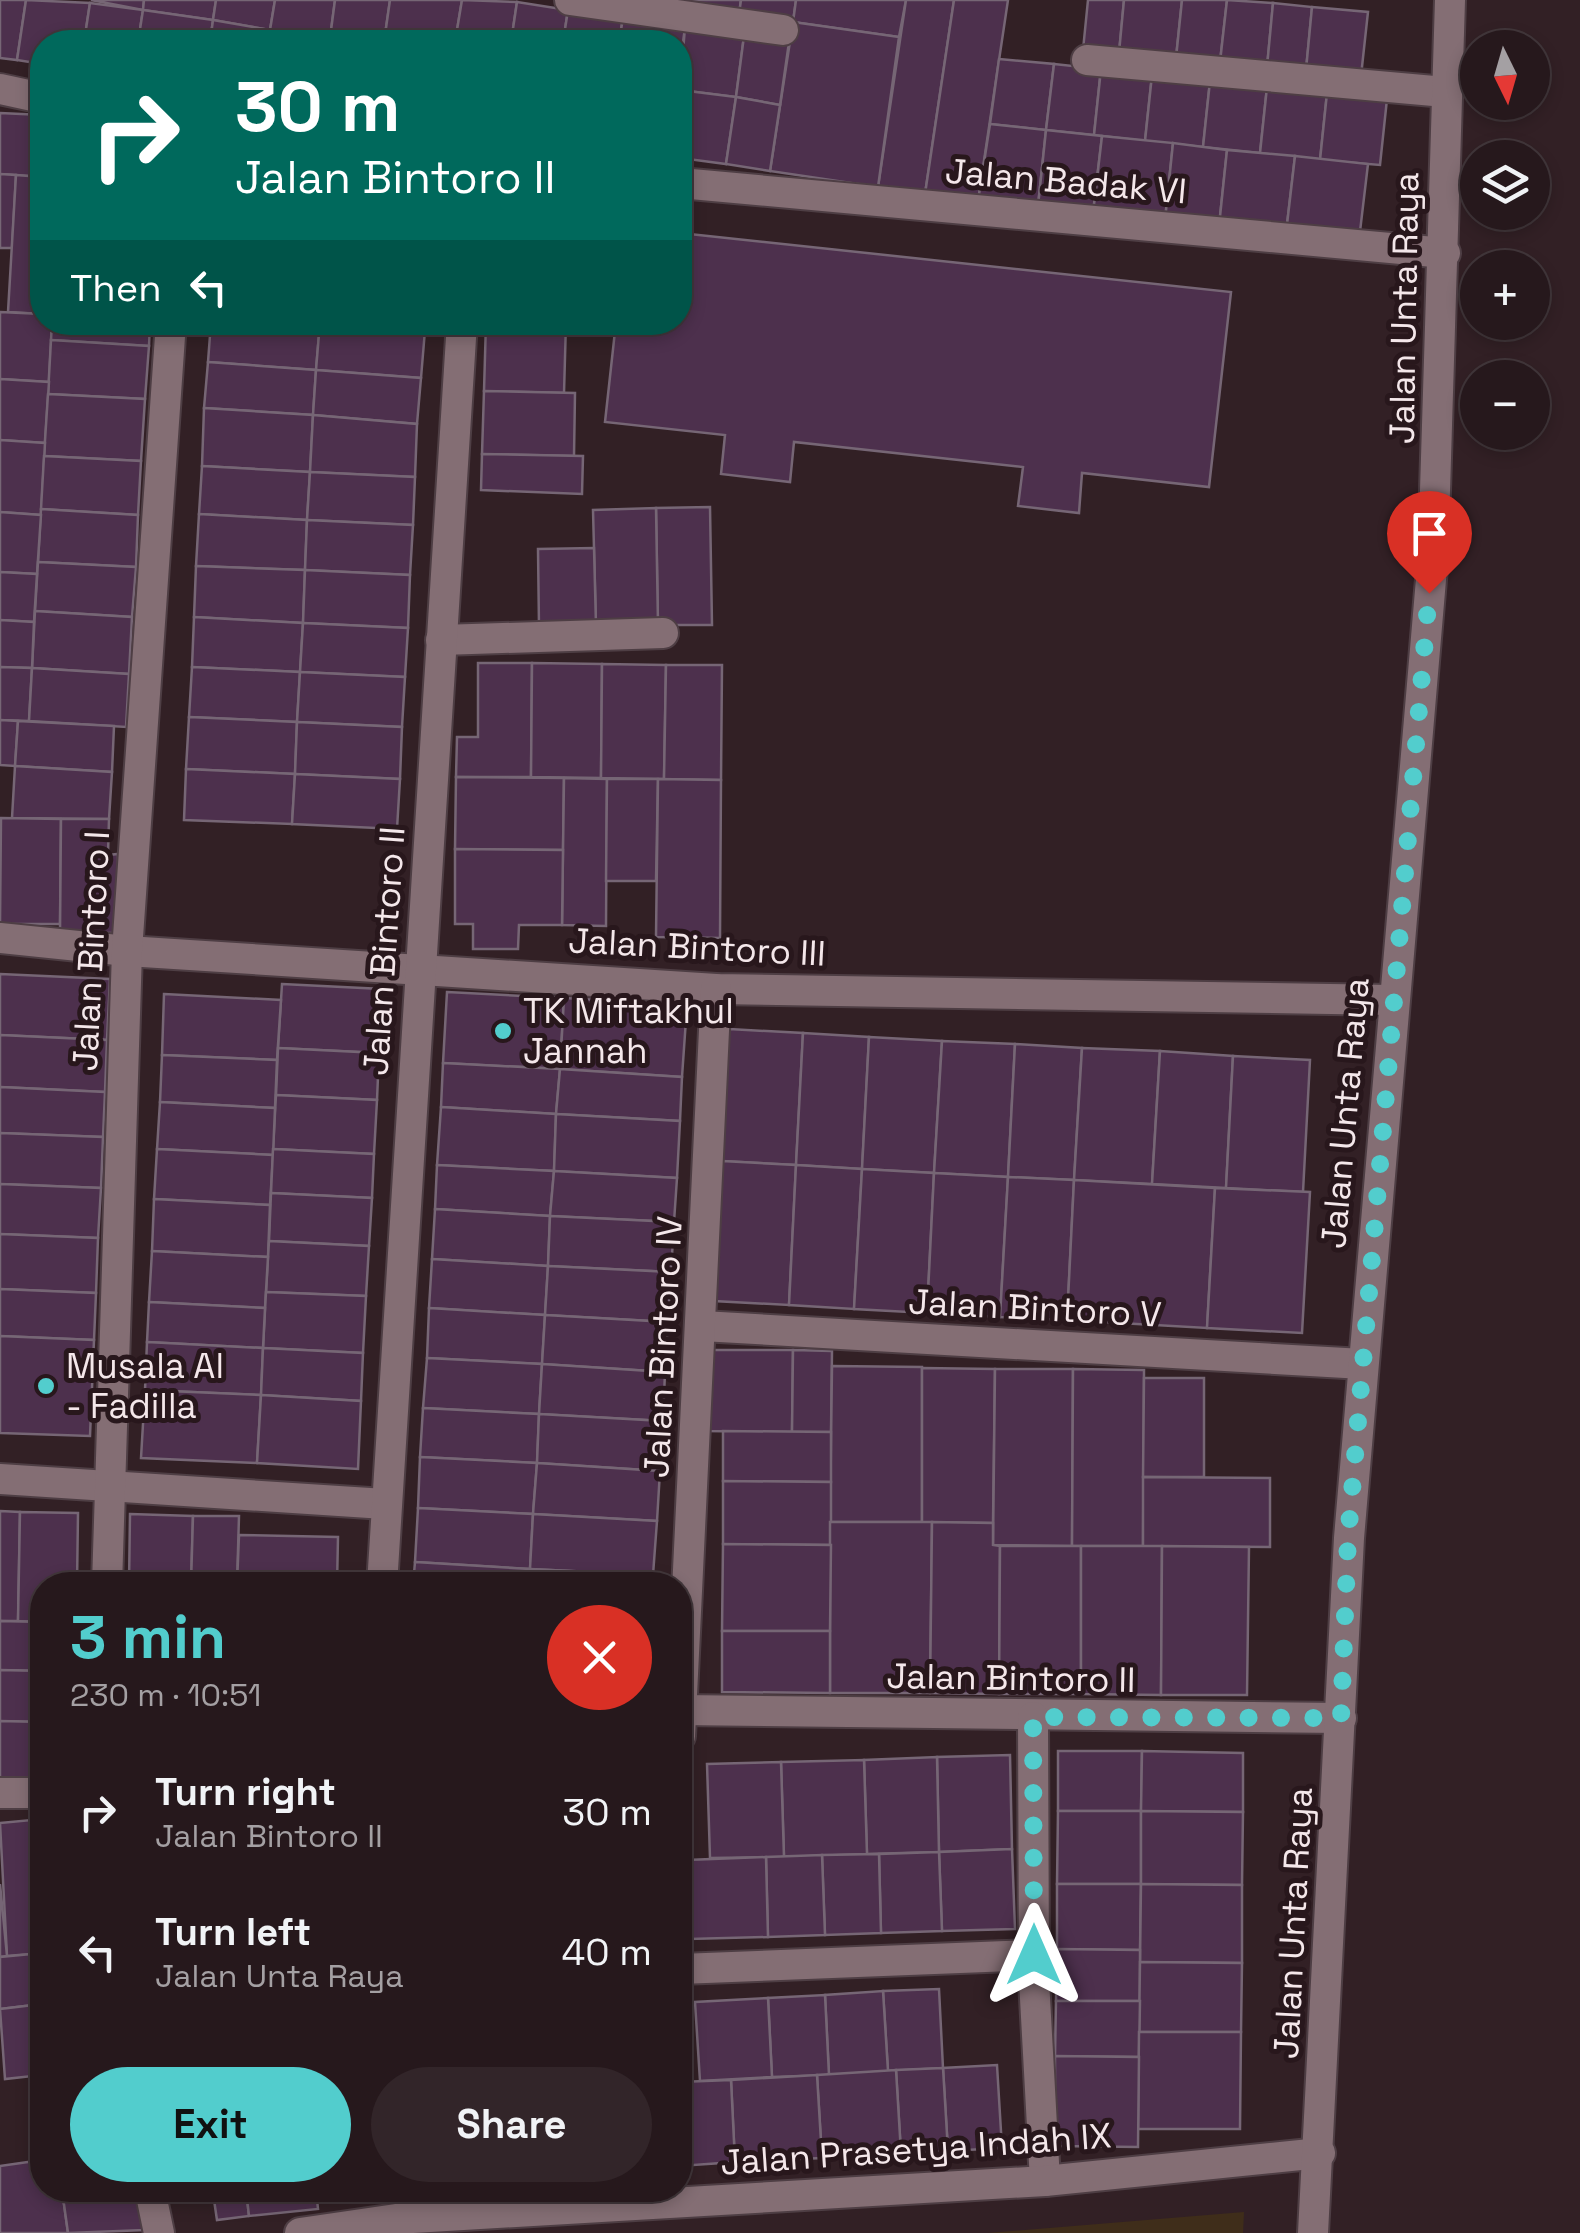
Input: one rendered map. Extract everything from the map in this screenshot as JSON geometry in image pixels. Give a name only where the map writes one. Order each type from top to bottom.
[{"type":"street","points":[[570,0],[783,30]]},
{"type":"street","name":"Jalan Unta Raya","points":[[1313,2233],[1348,1538],[1391,1000],[1432,556],[1450,0]]},
{"type":"street","points":[[1087,60],[1446,92]]},
{"type":"street","points":[[0,89],[30,95]]},
{"type":"street","name":"Jalan Badak VI","points":[[692,184],[1444,253]]},
{"type":"street","name":"Jalan Bintoro I","points":[[106,1572],[127,950],[170,335]]},
{"type":"street","name":"Jalan Bintoro II","points":[[382,1572],[461,335]]},
{"type":"street","points":[[441,640],[663,633]]},
{"type":"street","name":"Jalan Bintoro III","points":[[0,938],[716,989],[1391,1000]]},
{"type":"street","name":"Jalan Bintoro IV","points":[[689,1572],[716,989]]},
{"type":"street","name":"Jalan Bintoro V","points":[[702,1326],[1363,1364]]},
{"type":"street","points":[[0,1479],[385,1504]]},
{"type":"street","points":[[1033,1717],[1034,1955],[1044,2181]]},
{"type":"street","name":"Jalan Bintoro II","points":[[692,1718],[1341,1718]]},
{"type":"street","points":[[0,1793],[30,1793]]},
{"type":"street","points":[[692,1969],[1034,1955]]},
{"type":"street","name":"Jalan Prasetya Indah IX","points":[[692,2195],[1044,2181],[1320,2153]]},
{"type":"street","points":[[153,2202],[159,2233]]},
{"type":"street","name":"Jalan Prasetya Indah IX","points":[[300,2233],[396,2214],[561,2202]]},
{"type":"shaded area","points":[[1244,2212],[1243,2233],[988,2233]]},
{"type":"building","points":[[0,0],[26,0],[17,60],[0,58]]},
{"type":"building","points":[[26,0],[90,3],[86,30],[30,30],[30,62],[17,60]]},
{"type":"building","points":[[91,0],[144,0],[143,10]]},
{"type":"building","points":[[144,0],[216,0],[213,20],[143,10]]},
{"type":"building","points":[[216,0],[275,0],[270,30],[213,20]]},
{"type":"building","points":[[275,0],[335,0],[331,30],[270,30]]},
{"type":"building","points":[[335,0],[390,0],[386,30],[331,30]]},
{"type":"building","points":[[390,0],[462,0],[457,30],[386,30]]},
{"type":"building","points":[[462,0],[517,2],[513,30],[457,30]]},
{"type":"building","points":[[682,0],[741,0],[739,14],[681,5]]},
{"type":"building","points":[[741,0],[796,0],[793,22],[739,14]]},
{"type":"building","points":[[796,0],[906,0],[899,37],[793,22]]},
{"type":"building","points":[[906,0],[954,0],[925,194],[878,187]]},
{"type":"building","points":[[954,0],[1008,0],[978,201],[925,194]]},
{"type":"building","points":[[1088,0],[1124,0],[1119,53],[1083,50]]},
{"type":"building","points":[[1124,0],[1182,0],[1176,58],[1119,53]]},
{"type":"building","points":[[1182,0],[1227,0],[1220,62],[1176,58]]},
{"type":"building","points":[[1227,0],[1273,3],[1267,67],[1220,62]]},
{"type":"building","points":[[517,2],[568,10],[565,30],[513,30]]},
{"type":"building","points":[[90,3],[143,10],[140,30],[86,30]]},
{"type":"building","points":[[1273,3],[1312,7],[1306,70],[1267,67]]},
{"type":"building","points":[[1312,7],[1368,12],[1361,76],[1306,70]]},
{"type":"building","points":[[143,10],[213,20],[212,30],[140,30]]},
{"type":"building","points":[[568,10],[623,18],[621,30],[565,30]]},
{"type":"building","points":[[623,18],[685,27],[685,30],[621,30]]},
{"type":"building","points":[[213,20],[270,30],[212,30]]},
{"type":"building","points":[[793,22],[899,37],[878,187],[770,171]]},
{"type":"building","points":[[685,27],[744,36],[736,97],[692,92],[692,30]]},
{"type":"building","points":[[744,36],[789,42],[780,105],[736,97]]},
{"type":"building","points":[[999,59],[1054,64],[1046,130],[990,124]]},
{"type":"building","points":[[1054,64],[1101,69],[1094,135],[1046,130]]},
{"type":"building","points":[[1101,69],[1152,75],[1145,141],[1094,135]]},
{"type":"building","points":[[1152,75],[1210,81],[1203,147],[1145,141]]},
{"type":"building","points":[[1210,81],[1267,87],[1260,153],[1203,147]]},
{"type":"building","points":[[1267,87],[1327,93],[1320,160],[1260,153]]},
{"type":"building","points":[[692,92],[736,97],[726,164],[692,160]]},
{"type":"building","points":[[1327,93],[1387,99],[1380,165],[1320,160]]},
{"type":"building","points":[[736,97],[780,105],[770,171],[726,164]]},
{"type":"building","points":[[0,113],[30,114],[30,176],[0,174]]},
{"type":"building","points":[[990,124],[1046,130],[1038,206],[978,201]]},
{"type":"building","points":[[1046,130],[1102,136],[1093,213],[1038,206]]},
{"type":"building","points":[[1102,136],[1173,143],[1165,220],[1093,213]]},
{"type":"building","points":[[1173,143],[1227,150],[1219,226],[1165,220]]},
{"type":"building","points":[[1227,150],[1295,156],[1286,233],[1219,226]]},
{"type":"building","points":[[1295,156],[1368,164],[1359,240],[1286,233]]},
{"type":"building","points":[[0,174],[16,175],[12,248],[0,248]]},
{"type":"building","points":[[16,175],[30,176],[30,313],[8,312]]},
{"type":"building","points":[[692,234],[1231,292],[1209,487],[1082,473],[1079,513],[1018,506],[1023,467],[794,442],[790,482],[721,474],[725,435],[605,422],[615,335],[692,335]]},
{"type":"building","points":[[0,312],[30,313],[30,335],[51,335],[49,382],[0,379]]},
{"type":"building","points":[[51,335],[149,335],[149,346],[51,340]]},
{"type":"building","points":[[210,335],[319,335],[316,370],[208,362]]},
{"type":"building","points":[[319,335],[425,335],[421,378],[316,370]]},
{"type":"building","points":[[486,335],[566,335],[564,393],[484,391]]},
{"type":"building","points":[[51,340],[149,346],[145,399],[48,394]]},
{"type":"building","points":[[208,362],[316,370],[313,415],[204,408]]},
{"type":"building","points":[[316,370],[421,378],[417,424],[313,415]]},
{"type":"building","points":[[0,379],[49,382],[45,443],[0,440]]},
{"type":"building","points":[[484,391],[575,393],[574,456],[482,454]]},
{"type":"building","points":[[48,394],[145,399],[141,461],[44,456]]},
{"type":"building","points":[[204,408],[313,415],[310,472],[202,466]]},
{"type":"building","points":[[313,415],[417,424],[415,477],[310,472]]},
{"type":"building","points":[[0,440],[45,443],[41,515],[0,512]]},
{"type":"building","points":[[482,454],[583,456],[582,494],[481,490]]},
{"type":"building","points":[[44,456],[141,461],[138,515],[41,509]]},
{"type":"building","points":[[202,466],[310,472],[307,520],[199,514]]},
{"type":"building","points":[[310,472],[415,477],[413,525],[307,520]]},
{"type":"building","points":[[710,507],[712,625],[658,625],[656,508]]},
{"type":"building","points":[[656,508],[658,625],[596,626],[593,510]]},
{"type":"building","points":[[41,509],[138,515],[136,567],[38,562]]},
{"type":"building","points":[[0,512],[41,515],[37,574],[0,572]]},
{"type":"building","points":[[199,514],[307,520],[305,570],[196,566]]},
{"type":"building","points":[[307,520],[413,525],[410,575],[305,570]]},
{"type":"building","points":[[594,548],[596,626],[539,627],[538,549]]},
{"type":"building","points":[[38,562],[136,567],[132,617],[35,611]]},
{"type":"building","points":[[196,566],[305,570],[303,623],[194,617]]},
{"type":"building","points":[[305,570],[410,575],[408,628],[303,623]]},
{"type":"building","points":[[0,572],[37,574],[34,622],[0,620]]},
{"type":"building","points":[[35,611],[132,617],[129,674],[32,668]]},
{"type":"building","points":[[194,617],[303,623],[300,672],[192,667]]},
{"type":"building","points":[[0,620],[34,622],[32,668],[0,667]]},
{"type":"building","points":[[303,623],[408,628],[405,677],[300,672]]},
{"type":"building","points":[[478,663],[532,663],[531,777],[456,777],[457,737],[478,737]]},
{"type":"building","points":[[532,663],[602,664],[601,778],[531,777]]},
{"type":"building","points":[[602,664],[666,665],[664,779],[601,778]]},
{"type":"building","points":[[666,665],[722,665],[721,780],[664,779]]},
{"type":"building","points":[[0,667],[32,668],[29,721],[0,720]]},
{"type":"building","points":[[192,667],[300,672],[297,722],[189,717]]},
{"type":"building","points":[[32,668],[129,674],[126,727],[29,721]]},
{"type":"building","points":[[300,672],[405,677],[402,727],[297,722]]},
{"type":"building","points":[[189,717],[297,722],[295,774],[186,769]]},
{"type":"building","points":[[0,720],[18,721],[15,766],[0,765]]},
{"type":"building","points":[[18,721],[114,726],[112,772],[15,766]]},
{"type":"building","points":[[297,722],[402,727],[400,779],[295,774]]},
{"type":"building","points":[[15,766],[112,772],[109,819],[12,818]]},
{"type":"building","points":[[186,769],[295,774],[292,824],[184,820]]},
{"type":"building","points":[[295,774],[400,779],[397,829],[292,824]]},
{"type":"building","points":[[456,777],[564,778],[563,850],[455,849]]},
{"type":"building","points":[[564,778],[607,779],[606,926],[562,925]]},
{"type":"building","points":[[607,779],[658,779],[656,881],[606,881]]},
{"type":"building","points":[[658,779],[721,780],[720,938],[656,937]]},
{"type":"building","points":[[1,818],[61,819],[60,924],[0,924]]},
{"type":"building","points":[[61,819],[109,819],[108,855],[118,854],[118,933],[60,933]]},
{"type":"building","points":[[455,849],[563,850],[562,925],[519,925],[518,949],[473,949],[473,924],[455,924]]},
{"type":"building","points":[[0,974],[110,979],[107,1040],[0,1035]]},
{"type":"building","points":[[282,984],[382,989],[379,1053],[278,1048]]},
{"type":"building","name":"TK Miftakhul Jannah","points":[[447,992],[564,998],[560,1069],[443,1063]]},
{"type":"building","points":[[164,994],[281,1000],[277,1060],[162,1055]]},
{"type":"building","points":[[564,998],[687,1005],[682,1077],[560,1069]]},
{"type":"building","points":[[729,1029],[803,1033],[796,1165],[722,1161]]},
{"type":"building","points":[[803,1033],[869,1037],[862,1169],[796,1165]]},
{"type":"building","points":[[0,1035],[107,1040],[105,1092],[0,1087]]},
{"type":"building","points":[[869,1037],[942,1041],[934,1173],[862,1169]]},
{"type":"building","points":[[942,1041],[1015,1044],[1008,1177],[934,1173]]},
{"type":"building","points":[[1015,1044],[1082,1048],[1074,1180],[1008,1177]]},
{"type":"building","points":[[278,1048],[379,1053],[377,1100],[276,1095]]},
{"type":"building","points":[[1082,1048],[1160,1051],[1152,1184],[1074,1180]]},
{"type":"building","points":[[1160,1051],[1233,1056],[1226,1188],[1152,1184]]},
{"type":"building","points":[[162,1055],[277,1060],[275,1108],[160,1102]]},
{"type":"building","points":[[1233,1056],[1310,1060],[1303,1192],[1226,1188]]},
{"type":"building","points":[[443,1063],[560,1069],[556,1114],[441,1107]]},
{"type":"building","points":[[560,1069],[682,1077],[680,1121],[556,1114]]},
{"type":"building","points":[[0,1087],[105,1092],[103,1137],[0,1133]]},
{"type":"building","points":[[276,1095],[377,1100],[374,1154],[273,1149]]},
{"type":"building","points":[[160,1102],[275,1108],[273,1155],[157,1149]]},
{"type":"building","points":[[441,1107],[556,1114],[554,1171],[437,1165]]},
{"type":"building","points":[[556,1114],[680,1121],[677,1178],[554,1171]]},
{"type":"building","points":[[0,1133],[103,1137],[101,1188],[0,1184]]},
{"type":"building","points":[[157,1149],[273,1155],[270,1205],[154,1199]]},
{"type":"building","points":[[273,1149],[374,1154],[372,1198],[271,1193]]},
{"type":"building","points":[[722,1161],[796,1165],[789,1305],[714,1301]]},
{"type":"building","points":[[437,1165],[554,1171],[550,1216],[435,1209]]},
{"type":"building","points":[[796,1165],[862,1169],[854,1309],[789,1305]]},
{"type":"building","points":[[862,1169],[934,1173],[927,1313],[854,1309]]},
{"type":"building","points":[[554,1171],[677,1178],[674,1222],[550,1216]]},
{"type":"building","points":[[934,1173],[1008,1177],[1000,1317],[927,1313]]},
{"type":"building","points":[[1008,1177],[1074,1180],[1067,1320],[1000,1317]]},
{"type":"building","points":[[1074,1180],[1215,1188],[1207,1328],[1067,1320]]},
{"type":"building","points":[[0,1184],[101,1188],[98,1238],[0,1234]]},
{"type":"building","points":[[1215,1188],[1310,1192],[1302,1333],[1207,1328]]},
{"type":"building","points":[[271,1193],[372,1198],[369,1246],[269,1241]]},
{"type":"building","points":[[154,1199],[270,1205],[268,1257],[152,1251]]},
{"type":"building","points":[[435,1209],[550,1216],[548,1266],[432,1259]]},
{"type":"building","points":[[550,1216],[674,1222],[671,1272],[548,1266]]},
{"type":"building","points":[[0,1234],[98,1238],[96,1293],[0,1289]]},
{"type":"building","points":[[269,1241],[369,1246],[366,1296],[266,1292]]},
{"type":"building","points":[[152,1251],[268,1257],[265,1308],[149,1302]]},
{"type":"building","points":[[432,1259],[548,1266],[545,1315],[429,1308]]},
{"type":"building","points":[[548,1266],[671,1272],[668,1322],[545,1315]]},
{"type":"building","points":[[0,1289],[96,1293],[94,1340],[0,1336]]},
{"type":"building","points":[[266,1292],[366,1296],[363,1353],[263,1348]]},
{"type":"building","points":[[149,1302],[265,1308],[263,1348],[147,1342]]},
{"type":"building","points":[[429,1308],[545,1315],[542,1364],[427,1358]]},
{"type":"building","points":[[545,1315],[668,1322],[665,1372],[542,1364]]},
{"type":"building","name":"Musala Al - Fadilla","points":[[0,1336],[94,1340],[90,1436],[0,1433]]},
{"type":"building","points":[[147,1342],[263,1348],[261,1395],[145,1390]]},
{"type":"building","points":[[263,1348],[363,1353],[361,1401],[261,1395]]},
{"type":"building","points":[[706,1350],[793,1350],[792,1432],[705,1431]]},
{"type":"building","points":[[793,1350],[832,1351],[831,1432],[792,1432]]},
{"type":"building","points":[[427,1358],[542,1364],[539,1414],[423,1408]]},
{"type":"building","points":[[542,1364],[665,1372],[663,1421],[539,1414]]},
{"type":"building","points":[[832,1366],[922,1367],[922,1522],[830,1522]]},
{"type":"building","points":[[922,1368],[995,1369],[993,1523],[922,1522]]},
{"type":"building","points":[[995,1369],[1073,1369],[1072,1546],[993,1545]]},
{"type":"building","points":[[1073,1369],[1144,1370],[1143,1546],[1072,1546]]},
{"type":"building","points":[[1144,1378],[1204,1378],[1204,1477],[1143,1477]]},
{"type":"building","points":[[145,1390],[261,1395],[257,1463],[141,1458]]},
{"type":"building","points":[[261,1395],[361,1401],[358,1469],[257,1463]]},
{"type":"building","points":[[423,1408],[539,1414],[537,1463],[420,1457]]},
{"type":"building","points":[[539,1414],[663,1421],[660,1471],[537,1463]]},
{"type":"building","points":[[723,1431],[831,1432],[831,1482],[723,1481]]},
{"type":"building","points":[[420,1457],[537,1463],[533,1514],[418,1508]]},
{"type":"building","points":[[537,1463],[660,1471],[657,1521],[533,1514]]},
{"type":"building","points":[[1143,1477],[1270,1478],[1270,1547],[1143,1546]]},
{"type":"building","points":[[723,1481],[831,1482],[831,1545],[723,1544]]},
{"type":"building","points":[[418,1508],[533,1514],[530,1569],[415,1562]]},
{"type":"building","points":[[0,1511],[20,1512],[18,1621],[0,1621]]},
{"type":"building","points":[[20,1512],[78,1513],[77,1572],[30,1572],[30,1622],[18,1621]]},
{"type":"building","points":[[130,1514],[193,1516],[191,1572],[129,1572]]},
{"type":"building","points":[[533,1514],[657,1521],[653,1572],[530,1569]]},
{"type":"building","points":[[193,1516],[239,1516],[237,1572],[191,1572]]},
{"type":"building","points":[[830,1522],[932,1522],[930,1693],[830,1693]]},
{"type":"building","points":[[932,1522],[993,1523],[993,1545],[1000,1546],[999,1694],[930,1693]]},
{"type":"building","points":[[239,1535],[338,1537],[337,1572],[238,1572]]},
{"type":"building","points":[[723,1544],[831,1545],[830,1631],[722,1631]]},
{"type":"building","points":[[1000,1546],[1081,1546],[1081,1694],[999,1694]]},
{"type":"building","points":[[1081,1546],[1162,1546],[1161,1695],[1081,1694]]},
{"type":"building","points":[[1162,1546],[1249,1547],[1247,1695],[1161,1695]]},
{"type":"building","points":[[415,1562],[530,1569],[530,1572],[414,1572]]},
{"type":"building","points":[[530,1569],[592,1572],[530,1572]]},
{"type":"building","points":[[0,1621],[30,1622],[30,1671],[0,1670]]},
{"type":"building","points":[[722,1631],[830,1631],[830,1693],[722,1692]]},
{"type":"building","points":[[0,1670],[30,1671],[30,1722],[0,1721]]},
{"type":"building","points":[[0,1721],[30,1722],[30,1780],[0,1779]]},
{"type":"building","points":[[1058,1751],[1142,1751],[1141,1811],[1058,1811]]},
{"type":"building","points":[[1142,1751],[1243,1753],[1243,1812],[1141,1811]]},
{"type":"building","points":[[1010,1755],[1012,1849],[939,1852],[937,1757]]},
{"type":"building","points":[[937,1757],[939,1852],[867,1854],[864,1760]]},
{"type":"building","points":[[864,1760],[867,1854],[784,1857],[781,1762]]},
{"type":"building","points":[[781,1762],[784,1857],[710,1858],[707,1764]]},
{"type":"building","points":[[1058,1811],[1141,1811],[1141,1884],[1057,1884]]},
{"type":"building","points":[[1141,1811],[1243,1812],[1242,1885],[1141,1884]]},
{"type":"building","points":[[30,1820],[30,1954],[7,1956],[0,1823]]},
{"type":"building","points":[[1012,1849],[1015,1929],[942,1931],[939,1852]]},
{"type":"building","points":[[939,1852],[942,1931],[881,1933],[879,1854]]},
{"type":"building","points":[[879,1854],[881,1933],[825,1935],[822,1855]]},
{"type":"building","points":[[822,1855],[825,1935],[768,1937],[766,1857]]},
{"type":"building","points":[[766,1857],[768,1937],[692,1939],[692,1860]]},
{"type":"building","points":[[0,1884],[7,1956],[0,1957]]},
{"type":"building","points":[[1057,1884],[1141,1884],[1140,1950],[1057,1949]]},
{"type":"building","points":[[1141,1884],[1242,1885],[1242,1963],[1140,1962]]},
{"type":"building","points":[[1057,1949],[1140,1950],[1140,2001],[1056,2001]]},
{"type":"building","points":[[30,1954],[30,2005],[0,2009],[0,1957]]},
{"type":"building","points":[[1140,1962],[1242,1963],[1241,2032],[1139,2032]]},
{"type":"building","points":[[939,1989],[943,2068],[888,2071],[883,1991]]},
{"type":"building","points":[[883,1991],[888,2071],[829,2075],[825,1995]]},
{"type":"building","points":[[825,1995],[829,2075],[772,2077],[768,1998]]},
{"type":"building","points":[[768,1998],[772,2077],[700,2081],[695,2002]]},
{"type":"building","points":[[1056,2001],[1140,2001],[1139,2057],[1055,2056]]},
{"type":"building","points":[[30,2005],[30,2076],[5,2079],[0,2009]]},
{"type":"building","points":[[1139,2032],[1241,2032],[1240,2129],[1138,2129]]},
{"type":"building","points":[[1055,2056],[1139,2057],[1138,2147],[1055,2146]]},
{"type":"building","points":[[997,2065],[1002,2148],[948,2151],[943,2068]]},
{"type":"building","points":[[943,2068],[948,2151],[901,2153],[896,2070]]},
{"type":"building","points":[[896,2070],[901,2153],[822,2158],[817,2075]]},
{"type":"building","points":[[817,2075],[822,2158],[735,2162],[731,2080]]},
{"type":"building","points":[[731,2080],[735,2162],[692,2165],[692,2082]]},
{"type":"building","points":[[30,2162],[30,2202],[64,2202],[68,2233],[0,2233],[0,2166]]},
{"type":"building","points":[[64,2202],[141,2202],[145,2230],[68,2233]]},
{"type":"building","points":[[214,2202],[247,2202],[249,2216],[217,2220]]},
{"type":"building","points":[[247,2202],[317,2202],[318,2209],[249,2216]]},
{"type":"place","name":"TK Miftakhul Jannah","points":[[503,1031]]},
{"type":"place","name":"Musala Al - Fadilla","points":[[46,1386]]},
{"type":"route","points":[[1034,1955],[1033,1717],[1341,1718],[1348,1538],[1391,1000],[1429,593]]}]
